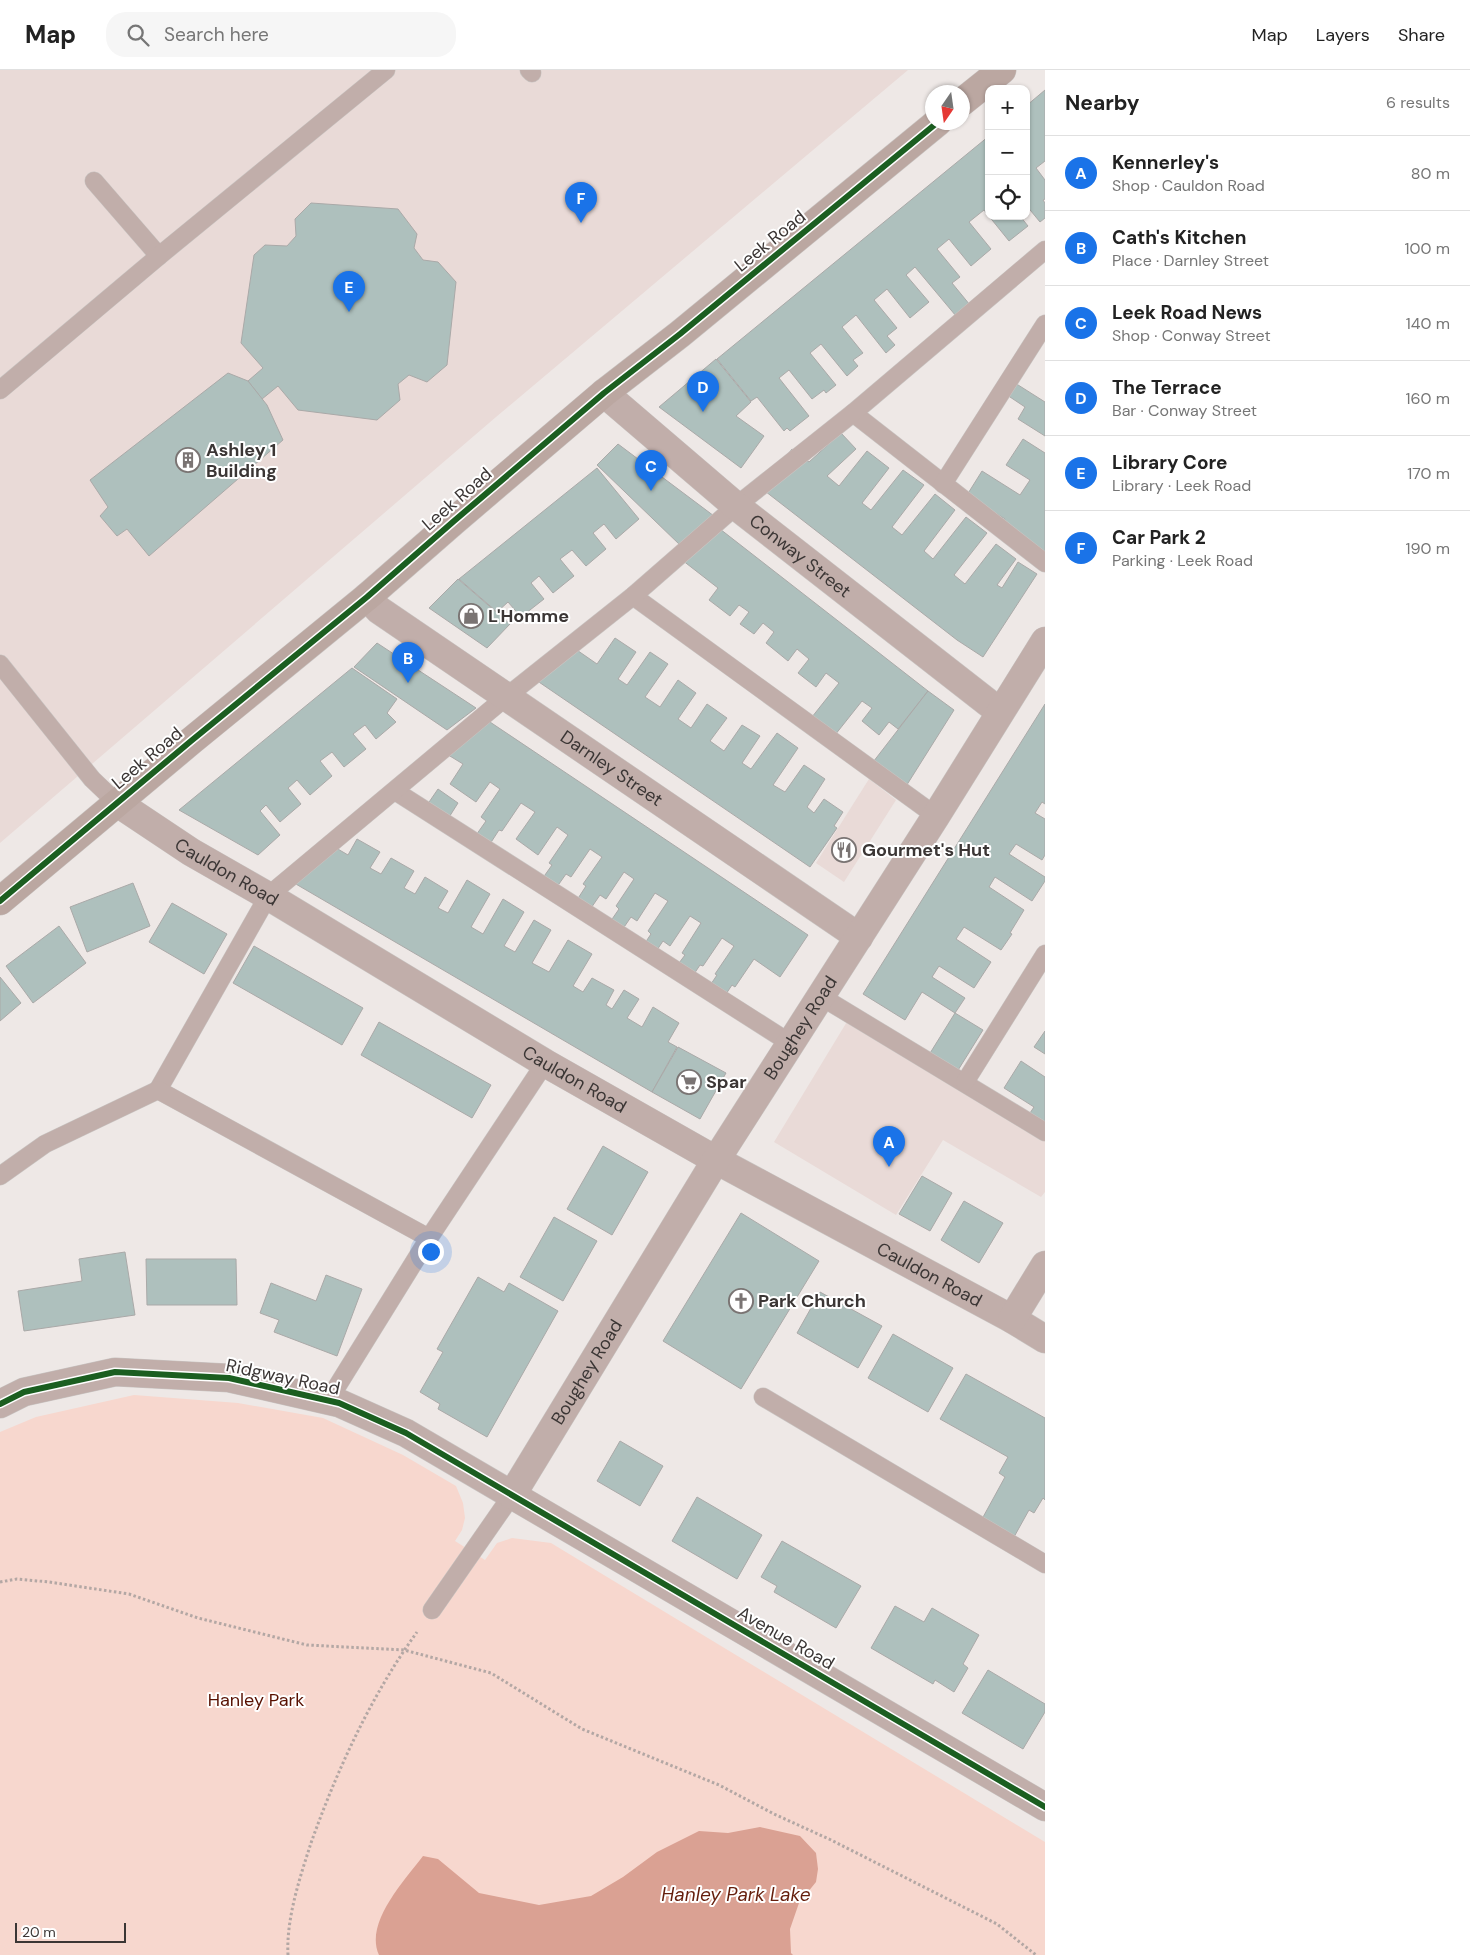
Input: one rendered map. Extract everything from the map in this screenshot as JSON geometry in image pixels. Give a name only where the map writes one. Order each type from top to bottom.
[{"type":"highway","points":[[970,96],[1002,70]]},
{"type":"highway","name":"Leek Road","points":[[0,901],[116,802],[367,597],[454,520],[604,394],[928,130]]},
{"type":"street","name":"Conway Street","points":[[604,394],[736,506],[1000,712]]},
{"type":"street","name":"Darnley Street","points":[[367,597],[378,610],[859,937]]},
{"type":"street","name":"Boughey Road","points":[[512,1495],[716,1160],[936,816],[1045,640]]},
{"type":"street","name":"Cauldon Road","points":[[116,802],[191,852],[268,896],[545,1063],[716,1160],[1012,1318],[1045,1339]]},
{"type":"street","points":[[1012,1318],[1045,1265]]},
{"type":"street","name":"Ridgway Road","points":[[0,1404],[24,1392],[115,1372],[229,1378],[339,1403],[406,1434],[512,1495]]},
{"type":"street","name":"Avenue Road","points":[[512,1495],[1043,1803]]},
{"type":"lane","points":[[0,390],[159,256],[386,70]]},
{"type":"lane","points":[[94,181],[159,256]]},
{"type":"lane","points":[[0,1176],[45,1144],[158,1090],[268,896],[506,698],[633,596],[736,506],[853,413],[1045,250]]},
{"type":"lane","points":[[943,484],[1045,324]]},
{"type":"lane","points":[[853,413],[1045,563]]},
{"type":"lane","points":[[633,596],[936,816]]},
{"type":"lane","points":[[0,664],[92,779],[116,802]]},
{"type":"lane","points":[[395,792],[790,1043]]},
{"type":"lane","points":[[965,1082],[1045,954]]},
{"type":"lane","points":[[820,996],[1045,1132]]},
{"type":"lane","points":[[328,1401],[429,1238],[545,1063]]},
{"type":"lane","points":[[158,1090],[429,1238]]},
{"type":"lane","points":[[763,1397],[1045,1564]]},
{"type":"lane","points":[[432,1610],[512,1495]]},
{"type":"path","points":[[0,1582],[17,1579],[129,1594],[198,1618],[307,1645],[404,1650],[491,1673],[582,1729],[719,1785],[997,1924],[1036,1955]]},
{"type":"path","points":[[286,1955],[296,1888],[325,1805],[357,1734],[404,1650]]},
{"type":"shaded area","points":[[0,70],[908,70],[496,417],[0,843]]},
{"type":"shaded area","points":[[869,779],[896,800],[844,882],[816,863]]},
{"type":"shaded area","points":[[848,1020],[1045,1138],[1045,1192],[1041,1197],[943,1140],[896,1215],[774,1142]]},
{"type":"green space","name":"Hanley Park","points":[[134,1395],[238,1403],[323,1418],[403,1455],[456,1486],[463,1503],[465,1518],[462,1530],[455,1541],[485,1560],[497,1543],[512,1538],[551,1543],[1045,1842],[1045,1955],[0,1955],[0,1432],[36,1417]]},
{"type":"water","name":"Hanley Park Lake","points":[[760,1827],[800,1836],[816,1853],[818,1869],[816,1882],[799,1903],[790,1929],[791,1953],[793,1955],[379,1955],[376,1943],[377,1929],[382,1916],[397,1889],[423,1856],[438,1859],[479,1893],[539,1905],[591,1896],[623,1877],[657,1852],[699,1831],[728,1833]]},
{"type":"building","points":[[1045,90],[1045,161],[1036,168],[1045,180],[1045,199],[1043,200],[1045,203],[1045,218],[1040,222],[1030,210],[1030,103]]},
{"type":"building","points":[[985,139],[985,211],[984,210],[969,222],[991,249],[971,266],[949,239],[937,249],[960,277],[952,283],[970,305],[956,316],[915,267],[906,275],[929,302],[910,318],[887,289],[874,300],[897,328],[887,336],[895,345],[886,353],[856,315],[842,327],[863,353],[853,360],[858,366],[847,376],[821,344],[810,353],[836,385],[826,393],[824,390],[812,399],[789,370],[779,378],[809,416],[790,431],[787,428],[784,431],[757,397],[751,401],[717,359]]},
{"type":"building","points":[[311,203],[398,209],[417,234],[414,248],[423,260],[438,262],[456,282],[447,365],[427,382],[409,375],[398,384],[400,400],[377,420],[298,410],[278,386],[262,399],[248,381],[263,368],[241,343],[254,255],[265,245],[287,246],[296,236],[295,219]]},
{"type":"building","points":[[992,220],[1023,220],[1028,226],[1009,241]]},
{"type":"building","points":[[716,359],[751,402],[736,416],[764,436],[741,468],[659,407]]},
{"type":"building","name":"Ashley 1 Building","points":[[228,373],[248,381],[267,405],[283,440],[149,556],[127,529],[117,536],[100,516],[108,507],[90,480]]},
{"type":"building","points":[[1015,383],[1045,402],[1045,436],[1018,419],[1025,407],[1007,395]]},
{"type":"building","points":[[841,433],[856,449],[827,476],[839,486],[867,451],[889,468],[862,503],[871,510],[903,470],[924,485],[892,527],[902,535],[935,494],[955,510],[924,551],[933,559],[966,517],[987,533],[954,575],[965,584],[996,544],[1016,559],[997,585],[1002,588],[1018,562],[1037,574],[983,657],[957,640],[761,488],[792,449],[809,462]]},
{"type":"building","points":[[1023,439],[1045,453],[1045,555],[1000,527],[1005,519],[967,495],[982,471],[1020,495],[1030,480],[1006,465]]},
{"type":"building","points":[[618,444],[714,516],[680,545],[597,465]]},
{"type":"building","points":[[597,468],[639,519],[616,539],[604,524],[593,533],[606,549],[586,566],[572,550],[560,559],[574,576],[553,593],[539,576],[531,583],[544,599],[521,617],[508,602],[497,612],[459,579]]},
{"type":"building","points":[[711,522],[928,691],[898,729],[889,722],[879,735],[862,721],[872,708],[862,701],[831,740],[808,722],[839,683],[826,673],[816,687],[798,673],[809,659],[797,649],[788,661],[766,643],[774,632],[763,623],[754,634],[740,624],[749,612],[739,605],[730,616],[709,600],[718,588],[682,560]]},
{"type":"building","name":"L'Homme","points":[[458,579],[510,624],[487,648],[429,608]]},
{"type":"building","points":[[615,638],[636,652],[618,679],[627,685],[650,652],[668,664],[645,697],[660,707],[678,680],[696,693],[678,719],[691,728],[707,704],[727,718],[710,741],[724,751],[742,725],[760,736],[742,763],[751,769],[777,733],[798,748],[773,785],[785,792],[804,765],[825,779],[807,807],[814,813],[824,799],[843,812],[834,826],[837,828],[810,867],[533,678],[571,646],[597,664]]},
{"type":"building","points":[[377,643],[476,708],[447,730],[354,667]]},
{"type":"building","points":[[352,668],[397,699],[387,713],[396,722],[376,739],[365,725],[353,734],[366,749],[344,767],[332,752],[320,761],[332,776],[310,795],[297,780],[288,788],[301,804],[280,822],[266,805],[260,811],[280,835],[258,855],[179,810]]},
{"type":"building","points":[[928,691],[954,710],[903,791],[870,766]]},
{"type":"building","points":[[1045,704],[1045,804],[1042,802],[1035,813],[1045,819],[1045,855],[1042,860],[1016,844],[1009,854],[1045,877],[1045,881],[1032,901],[995,877],[989,887],[1024,910],[1010,933],[1012,934],[1001,950],[964,927],[956,939],[991,962],[974,988],[939,966],[932,977],[965,998],[955,1013],[922,992],[905,1020],[863,994]]},
{"type":"building","points":[[484,718],[808,935],[780,977],[754,959],[735,987],[732,985],[724,997],[709,987],[717,975],[715,974],[734,946],[722,938],[703,966],[700,965],[692,977],[676,967],[685,955],[682,953],[701,923],[690,916],[670,946],[663,941],[655,953],[643,946],[651,934],[648,931],[668,901],[655,893],[637,921],[631,917],[620,933],[608,925],[619,909],[616,906],[634,879],[624,872],[606,899],[600,895],[589,911],[575,903],[586,886],[583,884],[602,857],[590,849],[571,877],[566,874],[554,891],[540,882],[552,865],[549,863],[568,835],[557,827],[538,855],[516,839],[535,812],[521,803],[502,831],[499,830],[488,847],[474,838],[486,821],[481,817],[500,789],[490,782],[476,802],[450,784],[463,764],[445,753]]},
{"type":"building","points":[[438,789],[458,803],[446,822],[425,808]]},
{"type":"building","points":[[357,839],[380,852],[370,868],[381,874],[391,858],[414,871],[404,888],[415,894],[425,877],[448,891],[438,908],[448,913],[467,880],[490,894],[471,927],[483,934],[503,899],[524,912],[504,946],[515,952],[534,920],[551,930],[532,963],[549,972],[568,940],[592,954],[573,986],[583,992],[592,978],[614,990],[606,1005],[612,1009],[624,990],[639,999],[627,1018],[642,1027],[653,1007],[679,1023],[668,1042],[677,1047],[652,1092],[289,880],[331,845],[348,855]]},
{"type":"building","points":[[133,883],[150,926],[87,952],[70,907]]},
{"type":"building","points":[[172,903],[227,934],[204,974],[149,942]]},
{"type":"building","points":[[59,926],[86,963],[33,1003],[6,966]]},
{"type":"building","points":[[254,946],[363,1008],[342,1045],[233,983]]},
{"type":"building","points":[[0,977],[21,1003],[0,1021]]},
{"type":"building","points":[[955,1013],[983,1030],[955,1075],[927,1058]]},
{"type":"building","points":[[379,1022],[491,1085],[472,1118],[361,1055]]},
{"type":"building","points":[[1045,1031],[1045,1054],[1034,1047]]},
{"type":"building","name":"Spar","points":[[678,1047],[726,1073],[700,1119],[652,1092]]},
{"type":"building","points":[[1021,1061],[1045,1077],[1045,1127],[1028,1116],[1034,1107],[1004,1088]]},
{"type":"building","points":[[603,1146],[648,1172],[612,1235],[567,1209]]},
{"type":"building","points":[[922,1176],[952,1193],[930,1231],[899,1214]]},
{"type":"building","points":[[964,1201],[1003,1223],[979,1263],[941,1240]]},
{"type":"building","name":"Park Church","points":[[741,1213],[819,1261],[741,1389],[663,1341]]},
{"type":"building","points":[[554,1217],[597,1241],[563,1301],[520,1277]]},
{"type":"building","points":[[125,1252],[135,1315],[24,1331],[18,1291],[82,1281],[79,1259]]},
{"type":"building","points":[[146,1259],[236,1259],[237,1305],[147,1305]]},
{"type":"building","points":[[326,1275],[362,1289],[337,1356],[274,1332],[279,1320],[260,1313],[271,1283],[316,1301]]},
{"type":"building","points":[[478,1277],[504,1292],[509,1283],[558,1311],[487,1437],[438,1409],[440,1404],[420,1392],[443,1352],[437,1349]]},
{"type":"building","points":[[820,1292],[882,1326],[858,1368],[797,1333]]},
{"type":"building","points":[[893,1334],[953,1368],[928,1412],[868,1378]]},
{"type":"building","points":[[966,1374],[1045,1418],[1045,1500],[1043,1498],[1034,1513],[1029,1510],[1014,1537],[982,1519],[1005,1477],[999,1473],[1008,1457],[940,1419]]},
{"type":"building","points":[[620,1441],[663,1466],[640,1506],[597,1481]]},
{"type":"building","points":[[697,1497],[762,1535],[737,1579],[672,1541]]},
{"type":"building","points":[[782,1541],[861,1586],[836,1628],[774,1592],[777,1586],[761,1577]]},
{"type":"building","points":[[895,1606],[924,1622],[932,1608],[979,1635],[963,1664],[968,1668],[954,1692],[935,1680],[933,1684],[871,1648]]},
{"type":"building","points":[[988,1670],[1045,1704],[1045,1712],[1023,1749],[962,1713]]},
{"type":"cycle path","points":[[0,901],[367,597],[604,393],[680,334],[928,130]]},
{"type":"cycle path","points":[[0,1404],[24,1392],[115,1372],[229,1378],[339,1403],[406,1433],[1045,1807]]},
{"type":"place","name":"Car Park 2","points":[[581,223]]},
{"type":"place","name":"Library Core","points":[[349,312]]},
{"type":"place","name":"The Terrace","points":[[703,412]]},
{"type":"place","name":"Ashley 1 Building","points":[[188,460]]},
{"type":"place","name":"Leek Road News","points":[[651,491]]},
{"type":"place","name":"L'Homme","points":[[471,616]]},
{"type":"place","name":"Cath's Kitchen","points":[[408,683]]},
{"type":"place","name":"Gourmet's Hut","points":[[844,850]]},
{"type":"place","name":"Spar","points":[[689,1082]]},
{"type":"place","name":"Kennerley's","points":[[889,1167]]},
{"type":"place","name":"Park Church","points":[[741,1301]]}]
